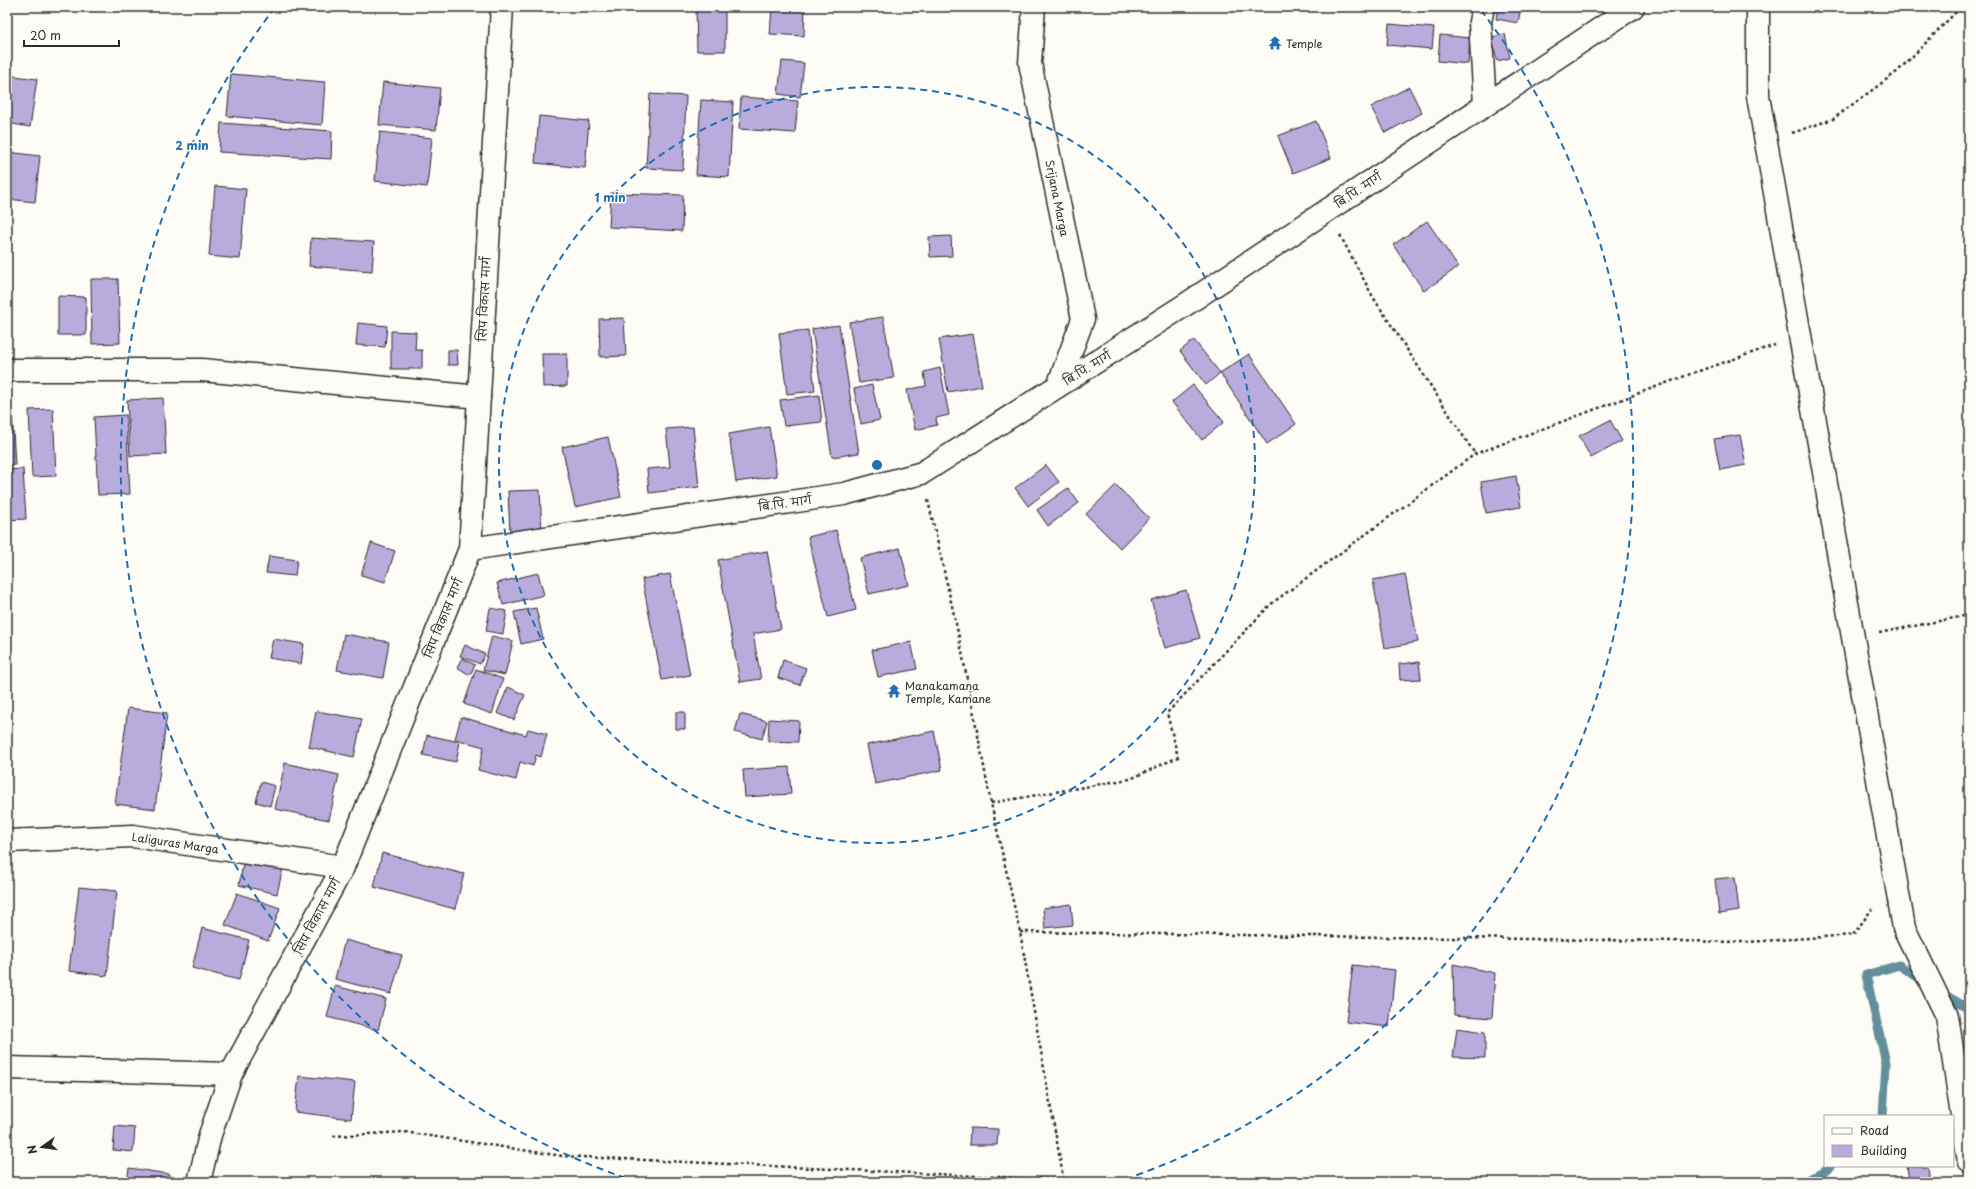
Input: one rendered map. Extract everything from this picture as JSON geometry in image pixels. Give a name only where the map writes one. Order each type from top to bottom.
[{"type":"street","name":"सिप विकास मार्ग","points":[[199,1182],[210,1135],[231,1074],[343,867],[470,549],[502,7]]},
{"type":"street","name":"Srijana Marga","points":[[1034,7],[1030,63],[1082,319],[1058,386]]},
{"type":"street","points":[[1483,7],[1480,22],[1485,105]]},
{"type":"street","name":"बि.पि. मार्ग","points":[[470,549],[844,494],[922,473],[1188,303],[1633,7]]},
{"type":"street","points":[[1758,7],[1758,96],[1904,928],[1947,1016],[1969,1162]]},
{"type":"street","points":[[7,370],[202,370],[479,397]]},
{"type":"street","name":"Laliguras Marga","points":[[7,841],[133,836],[343,867]]},
{"type":"street","points":[[7,1068],[231,1074]]},
{"type":"path","points":[[1766,141],[1833,119],[1898,71],[1961,7]]},
{"type":"path","points":[[1328,210],[1373,297],[1475,454]]},
{"type":"path","points":[[991,803],[1130,779],[1178,757],[1167,713],[1271,604],[1475,454],[1692,373],[1800,336]]},
{"type":"path","points":[[922,473],[959,637],[991,803],[1020,932],[1064,1180]]},
{"type":"path","points":[[1853,638],[1969,615]]},
{"type":"path","points":[[1020,932],[1748,942],[1853,935],[1896,878]]},
{"type":"path","points":[[333,1136],[404,1132],[562,1156],[1064,1180],[1180,1182]]},
{"type":"building","points":[[772,7],[805,7],[804,36],[770,34]]},
{"type":"building","points":[[1498,7],[1521,7],[1518,23],[1496,19]]},
{"type":"building","points":[[696,8],[725,8],[725,51],[697,51]]},
{"type":"building","points":[[1389,24],[1434,28],[1432,49],[1387,45]]},
{"type":"building","points":[[1505,34],[1510,58],[1497,61],[1492,37]]},
{"type":"building","points":[[1440,35],[1470,38],[1468,64],[1438,61]]},
{"type":"building","points":[[782,61],[804,63],[800,97],[778,94]]},
{"type":"building","points":[[231,74],[325,82],[322,125],[227,116]]},
{"type":"building","points":[[7,75],[37,79],[30,127],[7,123]]},
{"type":"building","points":[[383,82],[440,88],[436,130],[379,125]]},
{"type":"building","points":[[1409,87],[1422,113],[1385,133],[1371,107]]},
{"type":"building","points":[[650,94],[686,96],[683,170],[646,168]]},
{"type":"building","points":[[741,97],[798,101],[795,133],[739,129]]},
{"type":"building","points":[[701,100],[733,102],[729,177],[696,175]]},
{"type":"building","points":[[539,116],[589,121],[585,168],[535,163]]},
{"type":"building","points":[[1316,121],[1331,158],[1293,173],[1278,136]]},
{"type":"building","points":[[221,123],[332,131],[331,159],[219,152]]},
{"type":"building","points":[[380,132],[432,138],[427,187],[375,181]]},
{"type":"building","points":[[8,152],[40,156],[35,202],[7,199]]},
{"type":"building","points":[[215,186],[246,189],[240,259],[209,256]]},
{"type":"building","points":[[611,193],[683,195],[682,231],[609,227]]},
{"type":"building","points":[[1427,221],[1458,267],[1424,291],[1393,245]]},
{"type":"building","points":[[951,236],[952,256],[930,257],[929,237]]},
{"type":"building","points":[[311,238],[374,242],[372,271],[309,266]]},
{"type":"building","points":[[91,279],[118,279],[120,343],[92,344]]},
{"type":"building","points":[[58,296],[86,297],[86,335],[58,335]]},
{"type":"building","points":[[883,317],[894,378],[859,383],[849,322]]},
{"type":"building","points":[[624,318],[626,356],[600,357],[599,319]]},
{"type":"building","points":[[358,323],[387,326],[385,347],[356,345]]},
{"type":"building","points":[[839,325],[859,453],[832,457],[812,329]]},
{"type":"building","points":[[808,330],[815,391],[787,394],[779,333]]},
{"type":"building","points":[[391,331],[416,332],[415,350],[422,350],[422,369],[391,369]]},
{"type":"building","points":[[973,334],[982,386],[948,392],[939,339]]},
{"type":"building","points":[[1194,340],[1220,373],[1206,385],[1180,351]]},
{"type":"building","points":[[448,350],[457,350],[458,365],[448,365]]},
{"type":"building","points":[[542,354],[567,354],[567,386],[543,387]]},
{"type":"building","points":[[1249,354],[1296,424],[1267,444],[1220,373]]},
{"type":"building","points":[[940,368],[949,415],[936,418],[937,425],[915,430],[907,390],[926,386],[924,372]]},
{"type":"building","points":[[872,385],[880,420],[861,424],[854,389]]},
{"type":"building","points":[[1193,385],[1224,422],[1202,440],[1172,402]]},
{"type":"building","points":[[819,395],[822,422],[784,426],[780,400]]},
{"type":"building","points":[[163,398],[166,454],[130,456],[127,400]]},
{"type":"building","points":[[53,409],[56,476],[32,477],[29,410]]},
{"type":"building","points":[[12,411],[15,465],[7,465],[7,412]]},
{"type":"building","points":[[126,415],[130,494],[98,495],[94,417]]},
{"type":"building","points":[[1610,420],[1622,441],[1591,458],[1579,436]]},
{"type":"building","points":[[693,427],[699,487],[649,493],[647,469],[670,467],[666,429]]},
{"type":"building","points":[[769,427],[777,476],[736,482],[729,434]]},
{"type":"building","points":[[1740,435],[1746,465],[1720,470],[1714,439]]},
{"type":"building","points":[[608,437],[621,497],[575,507],[562,447]]},
{"type":"building","points":[[1046,465],[1059,482],[1028,506],[1015,488]]},
{"type":"building","points":[[23,469],[26,519],[7,520],[7,470]]},
{"type":"building","points":[[1516,476],[1521,507],[1486,513],[1481,482]]},
{"type":"building","points":[[1116,485],[1149,518],[1120,548],[1086,514]]},
{"type":"building","points":[[1068,488],[1079,503],[1048,526],[1037,510]]},
{"type":"building","points":[[540,490],[542,532],[510,533],[508,491]]},
{"type":"building","points":[[836,530],[856,610],[828,617],[808,537]]},
{"type":"building","points":[[371,543],[395,551],[385,582],[361,575]]},
{"type":"building","points":[[900,548],[909,585],[869,594],[860,558]]},
{"type":"building","points":[[767,551],[781,629],[753,634],[761,679],[740,682],[718,560]]},
{"type":"building","points":[[269,556],[297,560],[295,576],[266,573]]},
{"type":"building","points":[[538,573],[544,595],[503,605],[497,583]]},
{"type":"building","points":[[670,574],[690,675],[662,680],[642,579]]},
{"type":"building","points":[[1405,574],[1418,642],[1385,648],[1373,580]]},
{"type":"building","points":[[1186,590],[1200,638],[1165,648],[1151,600]]},
{"type":"building","points":[[490,608],[507,611],[503,634],[486,631]]},
{"type":"building","points":[[536,608],[543,639],[521,644],[514,612]]},
{"type":"building","points":[[344,634],[389,642],[383,678],[337,670]]},
{"type":"building","points":[[492,636],[513,641],[505,675],[483,670]]},
{"type":"building","points":[[273,639],[304,644],[301,664],[269,658]]},
{"type":"building","points":[[911,642],[917,669],[878,677],[872,650]]},
{"type":"building","points":[[465,645],[485,654],[480,664],[460,656]]},
{"type":"building","points":[[462,658],[475,665],[470,675],[457,667]]},
{"type":"building","points":[[783,660],[806,668],[800,685],[778,678]]},
{"type":"building","points":[[1419,662],[1421,679],[1400,680],[1399,664]]},
{"type":"building","points":[[476,669],[503,679],[492,714],[464,704]]},
{"type":"building","points":[[508,687],[525,695],[514,720],[497,713]]},
{"type":"building","points":[[128,708],[167,713],[155,809],[115,804]]},
{"type":"building","points":[[316,711],[362,719],[354,757],[309,747]]},
{"type":"building","points":[[676,712],[685,712],[685,729],[676,729]]},
{"type":"building","points":[[740,714],[767,721],[762,739],[735,732]]},
{"type":"building","points":[[461,717],[526,735],[528,729],[547,734],[541,757],[536,755],[533,766],[520,762],[516,780],[478,770],[484,747],[455,739]]},
{"type":"building","points":[[769,719],[799,721],[798,742],[768,741]]},
{"type":"building","points":[[934,731],[942,770],[875,784],[867,745]]},
{"type":"building","points":[[427,735],[460,742],[456,762],[423,755]]},
{"type":"building","points":[[285,763],[339,775],[329,820],[275,809]]},
{"type":"building","points":[[789,767],[791,794],[745,797],[743,770]]},
{"type":"building","points":[[261,782],[275,786],[270,806],[256,802]]},
{"type":"building","points":[[382,853],[464,874],[455,909],[374,887]]},
{"type":"building","points":[[245,854],[284,863],[277,894],[239,885]]},
{"type":"building","points":[[1735,877],[1739,911],[1719,914],[1715,879]]},
{"type":"building","points":[[79,887],[117,891],[107,976],[69,971]]},
{"type":"building","points":[[237,893],[280,908],[268,941],[225,925]]},
{"type":"building","points":[[1071,904],[1073,925],[1045,928],[1043,908]]},
{"type":"building","points":[[202,928],[249,940],[239,980],[192,968]]},
{"type":"building","points":[[345,940],[402,955],[391,994],[335,979]]},
{"type":"building","points":[[1453,964],[1495,973],[1492,1018],[1454,1015]]},
{"type":"building","points":[[1353,965],[1395,970],[1389,1027],[1346,1022]]},
{"type":"building","points":[[335,986],[386,999],[378,1030],[327,1017]]},
{"type":"building","points":[[1457,1028],[1485,1032],[1485,1058],[1453,1057]]},
{"type":"building","points":[[299,1076],[355,1082],[351,1119],[295,1112]]},
{"type":"building","points":[[115,1126],[135,1128],[133,1152],[113,1150]]},
{"type":"building","points":[[970,1128],[998,1129],[997,1145],[969,1145]]},
{"type":"building","points":[[1907,1167],[1928,1167],[1930,1182],[1909,1182]]},
{"type":"building","points":[[129,1168],[169,1174],[168,1182],[127,1182]]},
{"type":"waterway","points":[[1883,1115],[1886,1063],[1866,975],[1899,965],[1925,982]]},
{"type":"waterway","points":[[1940,992],[1969,1009]]},
{"type":"waterway","points":[[1801,1182],[1823,1173],[1830,1167]]},
{"type":"place","name":"Temple","points":[[1275,43]]},
{"type":"place","name":"Manakamana Temple, Kamane","points":[[894,691]]}]
